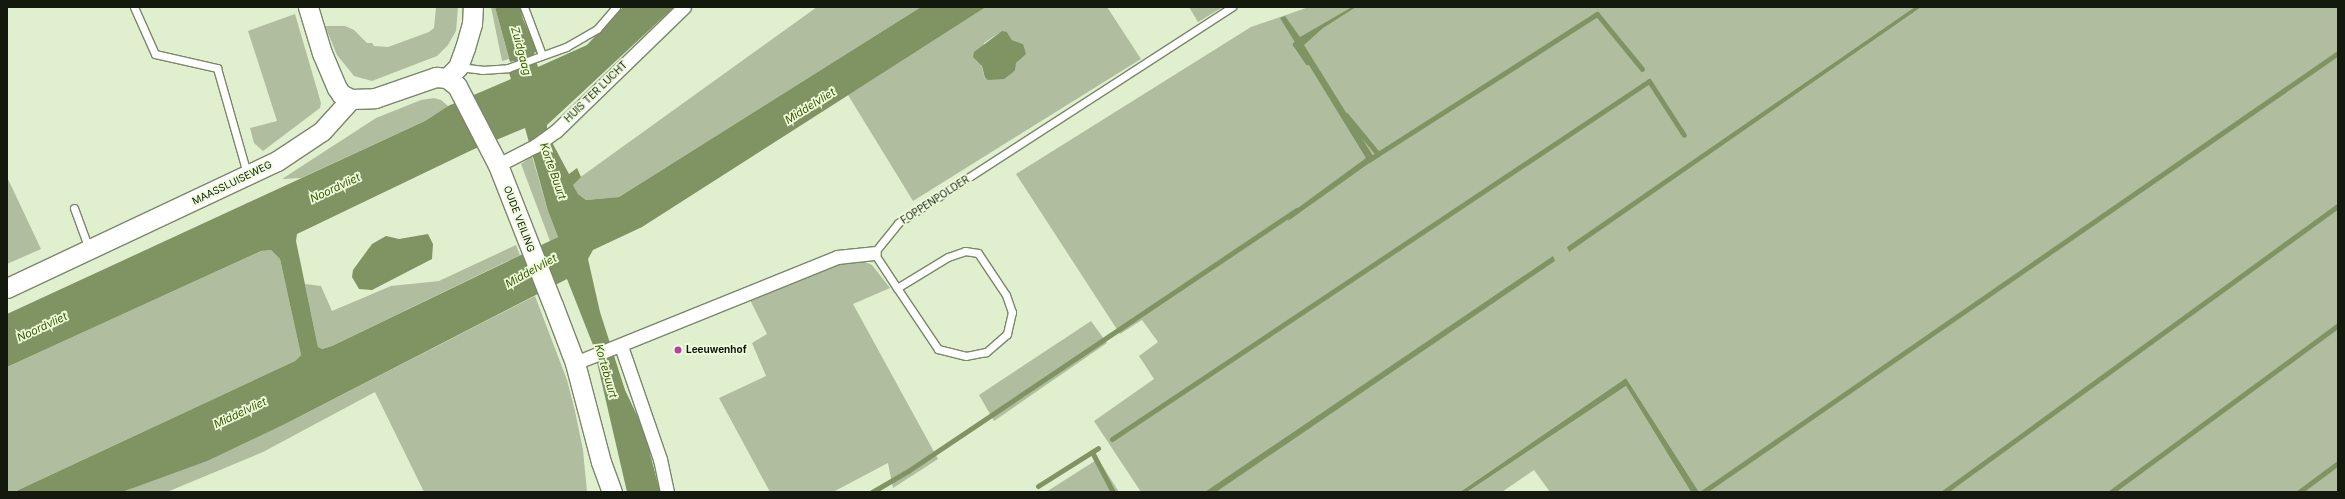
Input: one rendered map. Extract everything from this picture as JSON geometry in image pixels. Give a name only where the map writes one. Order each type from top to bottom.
[{"type":"main road","points":[[308,7],[322,53],[337,88],[341,94],[351,99],[375,98],[426,79],[453,72],[472,24],[473,7]]},
{"type":"main road","name":"OUDE VEILING","points":[[453,72],[457,86],[498,165],[575,364],[601,462],[612,492]]},
{"type":"main road","name":"MAASSLUISEWEG","points":[[7,288],[277,161],[322,131],[351,99]]},
{"type":"main road","name":"OUDE VEILING","points":[[598,492],[601,462]]},
{"type":"street","name":"HUIS TER LUCHT","points":[[498,165],[535,146],[556,131],[684,7]]},
{"type":"street","points":[[575,364],[593,355],[618,347],[837,257],[874,253]]},
{"type":"street","points":[[618,347],[660,459],[667,492]]},
{"type":"lane","points":[[134,7],[155,54],[217,68],[245,166],[250,174]]},
{"type":"lane","points":[[524,7],[539,56]]},
{"type":"lane","points":[[453,72],[508,68],[566,47],[583,39],[597,29],[616,7]]},
{"type":"lane","name":"FOPPENPOLDER","points":[[874,253],[898,223],[1232,7]]},
{"type":"lane","points":[[74,208],[89,249]]},
{"type":"lane","points":[[874,253],[897,288],[938,348],[966,356],[986,352],[1007,334],[1012,312],[1006,294],[978,253],[965,251],[948,257],[897,288]]},
{"type":"shaded area","points":[[436,7],[458,7],[456,31],[448,45],[437,56],[372,81],[354,76],[337,55],[325,26],[345,26],[354,30],[367,43],[372,43],[374,46],[388,47],[429,32],[434,28]]},
{"type":"shaded area","points":[[491,7],[495,7],[509,59],[502,61]]},
{"type":"shaded area","points":[[817,7],[921,7],[619,197],[586,200],[578,194],[573,185],[575,181]]},
{"type":"shaded area","points":[[986,7],[1107,7],[1141,59],[913,201],[848,95]],"holes":[[[1007,32],[1012,40],[1023,44],[1019,59],[1016,63],[985,79],[981,63],[984,43],[999,33]]]},
{"type":"shaded area","points":[[1189,7],[1223,7],[1198,22]]},
{"type":"shaded area","points":[[1309,7],[2338,7],[2338,492],[1699,492],[1626,378],[1460,492],[1141,492],[1094,421],[1154,379],[1139,356],[1158,342],[1142,320],[1120,334],[1016,174],[1251,27]]},
{"type":"shaded area","points":[[295,14],[321,103],[320,108],[263,151],[254,143],[250,128],[277,121],[248,31]]},
{"type":"shaded area","points":[[434,98],[441,100],[448,106],[425,121],[301,178],[282,179],[376,118],[421,100]]},
{"type":"shaded area","points":[[532,156],[548,211],[558,237],[550,241],[521,164]]},
{"type":"shaded area","points":[[7,177],[41,249],[7,264]]},
{"type":"shaded area","points":[[516,245],[520,255],[332,346],[322,349],[318,347],[305,284],[321,286],[332,311],[391,286],[439,281]]},
{"type":"shaded area","points":[[271,250],[280,259],[301,355],[295,361],[14,492],[7,492],[7,367],[261,251]]},
{"type":"shaded area","points":[[845,258],[859,259],[872,265],[890,288],[853,304],[938,459],[893,488],[888,463],[833,492],[770,492],[719,398],[766,376],[752,343],[767,334],[748,296]]},
{"type":"shaded area","points":[[535,296],[567,380],[583,450],[587,492],[424,492],[375,392],[263,452],[167,492],[122,492],[289,422]]},
{"type":"shaded area","points":[[1091,321],[1107,343],[994,421],[979,395]]},
{"type":"shaded area","points":[[1626,386],[1691,492],[1550,492],[1534,470],[1502,492],[1467,492]]},
{"type":"shaded area","points":[[1098,459],[1119,492],[1046,492]]},
{"type":"water","points":[[495,7],[520,7],[523,19],[538,51],[534,53],[538,67],[587,45],[623,7],[674,7],[547,125],[547,133],[569,174],[577,168],[581,177],[573,185],[578,194],[586,200],[619,197],[921,7],[986,7],[642,227],[593,250],[588,259],[600,312],[625,390],[644,430],[660,492],[627,492],[593,345],[567,279],[289,422],[207,461],[122,492],[14,492],[295,361],[301,355],[280,259],[271,250],[261,251],[7,367],[7,314],[425,121],[448,106],[511,79],[509,73],[517,68],[514,61],[510,62]],"holes":[[[525,128],[548,211],[558,237],[332,346],[322,349],[318,347],[296,241],[297,234],[472,150]]]},
{"type":"water","points":[[1352,7],[1356,7],[1323,28],[1304,45],[1375,159],[1288,221],[1291,213],[1366,158],[1280,18],[1285,16],[1300,37]]},
{"type":"water","points":[[1915,7],[1921,7],[1569,252],[1567,247]]},
{"type":"water","points":[[1002,31],[1007,32],[1012,40],[1023,44],[1026,54],[1016,63],[1015,70],[1004,79],[988,80],[985,78],[982,66],[973,57],[974,52]]},
{"type":"water","points":[[428,234],[433,244],[432,259],[372,290],[359,289],[352,277],[353,270],[372,244],[386,236],[399,239]]},
{"type":"water","points":[[1553,256],[1555,261],[1216,492],[1205,492]]},
{"type":"water","points":[[1626,378],[1699,492],[1691,492],[1626,386],[1467,492],[1460,492]]},
{"type":"waterway","points":[[1346,115],[1378,154],[1597,14],[1642,69]]},
{"type":"waterway","points":[[1300,41],[1295,44],[1307,62]]},
{"type":"waterway","points":[[1703,492],[2338,53]]},
{"type":"waterway","points":[[1112,439],[1649,81],[1684,135]]},
{"type":"waterway","points":[[1369,160],[1378,154]]},
{"type":"waterway","points":[[1944,492],[2338,206]]},
{"type":"waterway","points":[[872,492],[908,471],[1296,210]]},
{"type":"waterway","points":[[2111,492],[2338,325]]},
{"type":"waterway","points":[[1038,486],[1098,448]]},
{"type":"waterway","points":[[1092,452],[1113,492]]},
{"type":"waterway","points":[[2299,492],[2338,463]]},
{"type":"place","name":"Leeuwenhof","points":[[678,350]]},
{"type":"water label","name":"Zuidgaag","points":[[521,51]]},
{"type":"water label","name":"Middelvliet","points":[[810,106]]},
{"type":"water label","name":"Korte Buurt","points":[[553,171]]},
{"type":"water label","name":"Noordvliet","points":[[335,188]]},
{"type":"water label","name":"Middelvliet","points":[[531,271]]},
{"type":"water label","name":"Noordvliet","points":[[42,327]]},
{"type":"water label","name":"Kortebuurt","points":[[606,371]]},
{"type":"water label","name":"Middelvliet","points":[[240,413]]}]
